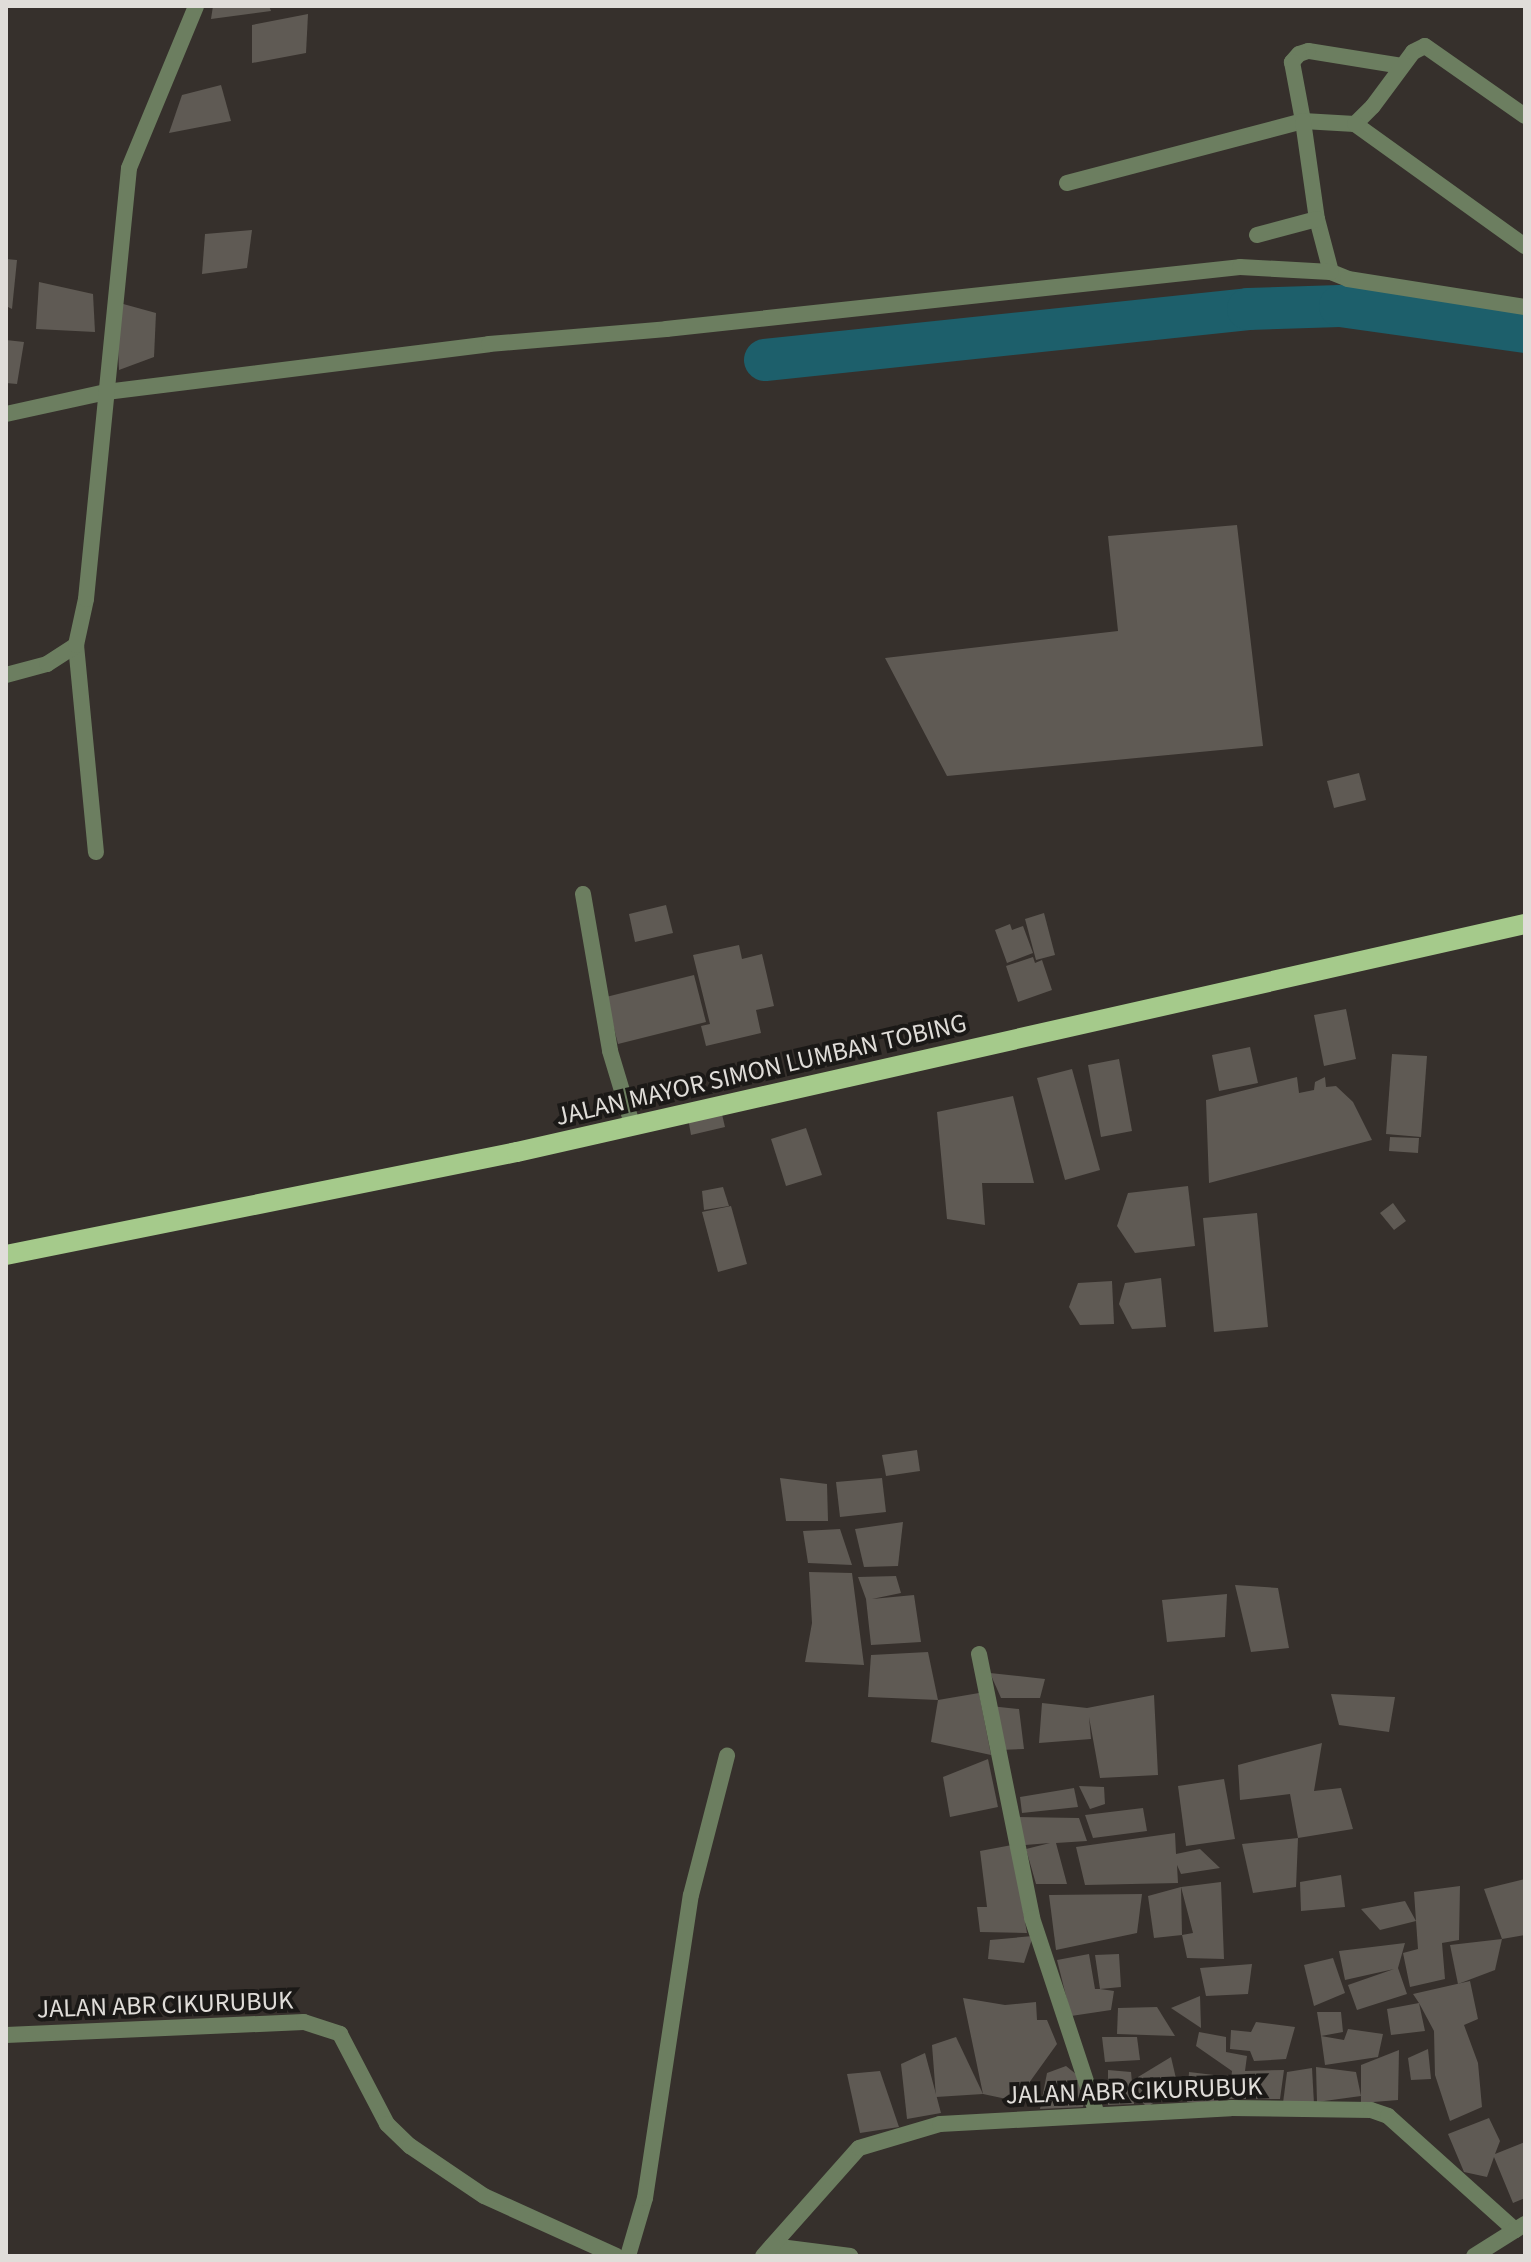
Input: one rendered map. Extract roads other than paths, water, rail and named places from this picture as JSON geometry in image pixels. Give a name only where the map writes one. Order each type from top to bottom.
[{"type":"main road","name":"JALAN MAYOR SIMON LUMBAN TOBING","points":[[6,1255],[411,1174],[1525,924]]},
{"type":"street","points":[[96,852],[76,645],[86,599],[129,168],[196,6]]},
{"type":"street","points":[[1355,124],[1413,52],[1425,46],[1525,116]]},
{"type":"street","points":[[1331,272],[1317,219],[1292,62],[1299,54],[1308,51],[1402,66]]},
{"type":"street","points":[[1067,183],[1303,121],[1355,124],[1525,246]]},
{"type":"street","points":[[1257,235],[1317,219]]},
{"type":"street","points":[[6,414],[106,392],[489,344],[666,329],[1083,281],[1240,267],[1331,272],[1348,279],[1525,307]]},
{"type":"street","points":[[6,675],[47,664],[76,645]]},
{"type":"street","points":[[583,894],[610,1051],[632,1124]]},
{"type":"street","points":[[979,1654],[1032,1918],[1097,2115]]},
{"type":"street","points":[[628,2256],[645,2198],[691,1895],[727,1756]]},
{"type":"street","name":"JALAN ABR CIKURUBUK","points":[[6,2035],[304,2022],[340,2034],[387,2124],[410,2146],[484,2196],[616,2256]]},
{"type":"street","name":"JALAN ABR CIKURUBUK","points":[[768,2251],[859,2148],[940,2124],[1231,2108],[1371,2110],[1388,2116],[1520,2227]]},
{"type":"street","points":[[1474,2256],[1520,2227]]},
{"type":"street","points":[[768,2251],[850,2256]]},
{"type":"waterway","points":[[765,360],[1248,309],[1340,306],[1525,332]]}]
